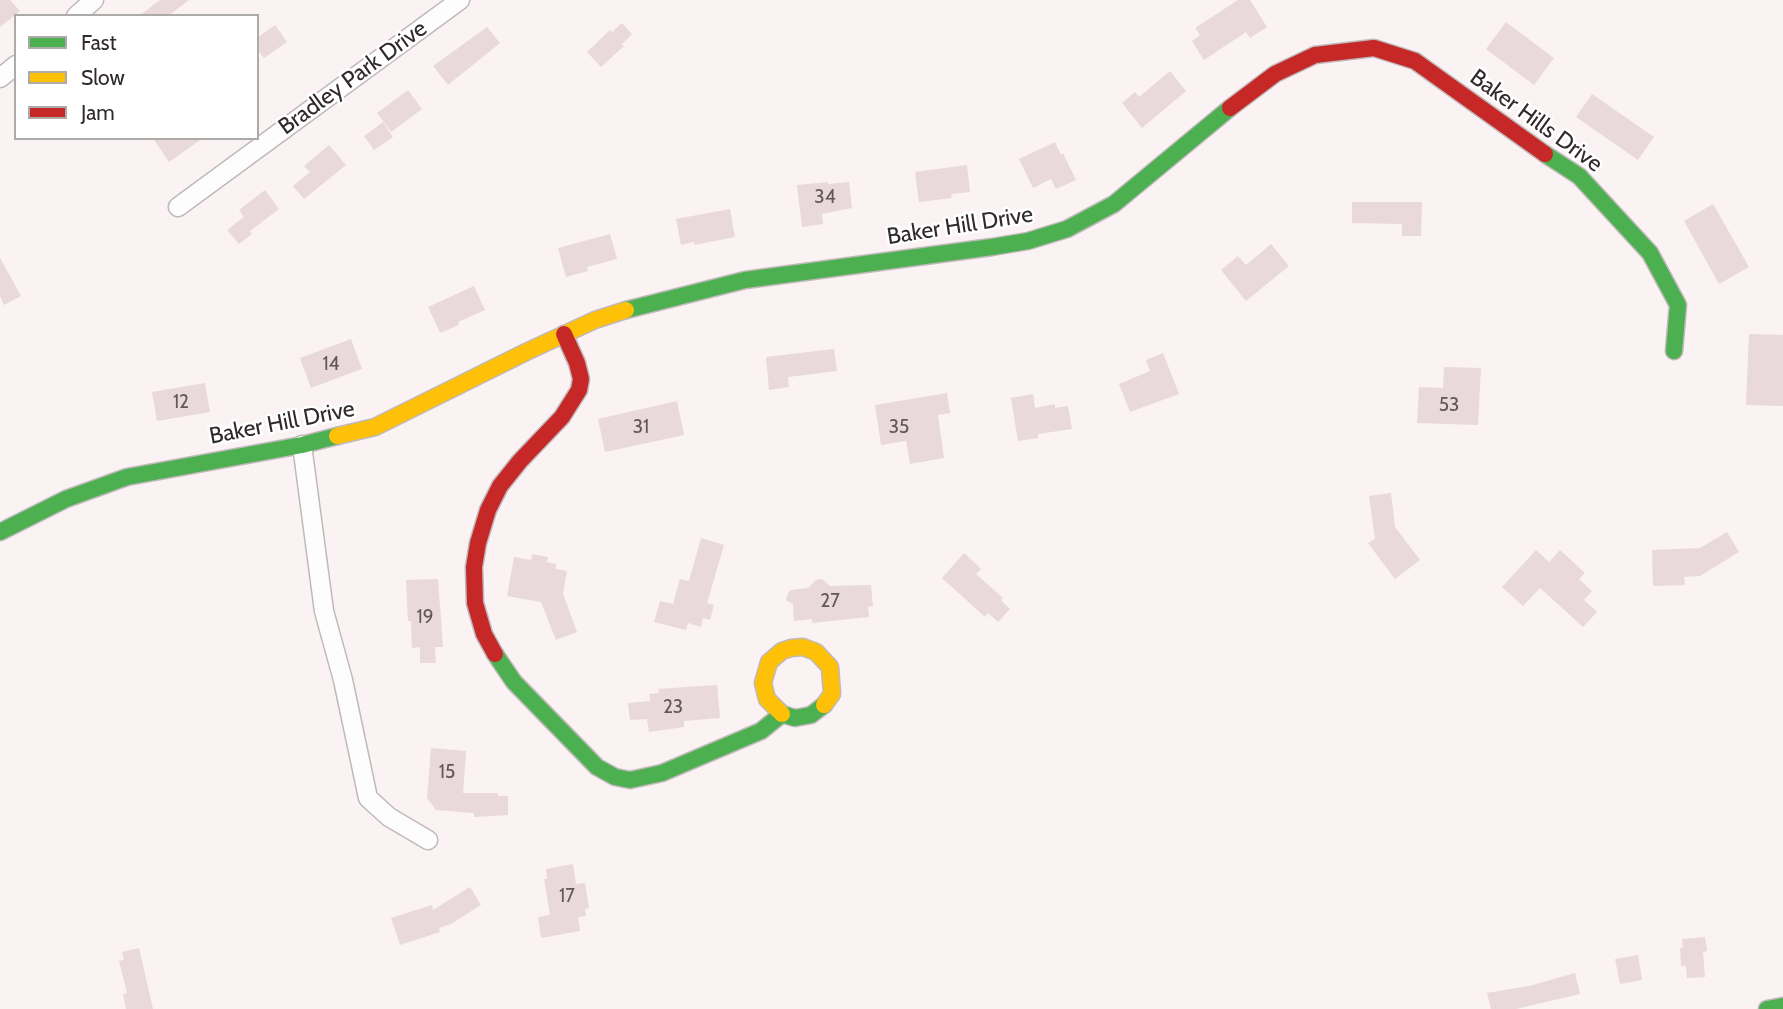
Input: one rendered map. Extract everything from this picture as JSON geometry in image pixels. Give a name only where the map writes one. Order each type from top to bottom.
[{"type":"street","points":[[78,14],[94,0]]},
{"type":"street","name":"Bradley Park Drive","points":[[178,207],[460,0]]},
{"type":"street","name":"Baker Hills Drive","points":[[1315,55],[1374,48],[1415,61],[1522,140],[1579,176],[1650,253],[1678,305],[1674,351]]},
{"type":"street","name":"Baker Hill Drive","points":[[0,532],[65,499],[127,477],[354,434],[397,419],[564,334],[626,310],[745,280],[992,247],[1067,229],[1090,218],[1129,192],[1275,74],[1315,55]]},
{"type":"street","points":[[0,78],[14,67]]},
{"type":"street","points":[[564,334],[578,363],[579,390],[562,417],[500,486],[488,510],[478,543],[474,567],[475,603],[484,634],[495,654],[514,682],[597,767],[615,777],[629,780],[662,773],[761,731],[782,714]]},
{"type":"street","points":[[302,445],[324,611],[343,680],[368,798],[388,817],[428,840]]},
{"type":"street","points":[[803,647],[816,652],[830,667],[832,694],[823,708],[811,715],[795,718],[782,714],[767,699],[763,683],[769,662],[782,651],[791,648],[803,647]]},
{"type":"street","points":[[1767,1009],[1783,1006]]},
{"type":"building","points":[[0,0],[10,0],[20,11],[0,27]]},
{"type":"building","points":[[160,0],[189,0],[171,14],[142,14]]},
{"type":"building","points":[[1238,0],[1250,0],[1267,27],[1250,38],[1246,32],[1204,60],[1192,41],[1200,35],[1195,28]]},
{"type":"building","points":[[1506,22],[1554,58],[1534,85],[1486,49]]},
{"type":"building","points":[[622,23],[632,34],[622,44],[624,46],[601,67],[587,52],[610,30],[612,32]]},
{"type":"building","points":[[275,25],[287,42],[264,58],[259,52],[259,37]]},
{"type":"building","points":[[487,27],[500,43],[448,85],[433,66]]},
{"type":"building","points":[[1170,71],[1186,91],[1142,128],[1122,103],[1135,92],[1139,97]]},
{"type":"building","points":[[408,90],[422,109],[391,132],[377,113]]},
{"type":"building","points":[[1592,94],[1654,137],[1638,160],[1576,117]]},
{"type":"building","points":[[383,122],[393,137],[374,150],[364,136]]},
{"type":"building","points":[[154,140],[200,140],[169,162]]},
{"type":"building","points":[[1055,142],[1076,180],[1056,189],[1051,179],[1033,188],[1019,159]]},
{"type":"building","points":[[329,145],[346,165],[304,199],[293,186],[310,172],[304,166]]},
{"type":"building","points":[[967,165],[970,192],[951,194],[952,198],[919,202],[915,172]]},
{"type":"building","points":[[849,182],[852,208],[822,214],[823,224],[802,227],[797,185]]},
{"type":"building","points":[[265,190],[279,209],[250,231],[252,234],[239,244],[227,230],[244,217],[239,210]]},
{"type":"building","points":[[1352,202],[1422,202],[1421,236],[1402,236],[1402,224],[1352,223]]},
{"type":"building","points":[[1713,204],[1749,267],[1719,284],[1684,221]]},
{"type":"building","points":[[730,209],[735,237],[681,245],[676,219]]},
{"type":"building","points":[[610,234],[617,259],[587,267],[588,271],[566,277],[558,248]]},
{"type":"building","points":[[1271,244],[1289,266],[1246,301],[1221,270],[1238,256],[1246,265]]},
{"type":"building","points":[[0,258],[21,296],[4,305],[0,296]]},
{"type":"building","points":[[474,286],[485,310],[440,333],[428,307]]},
{"type":"building","points":[[1749,334],[1783,335],[1783,406],[1746,405]]},
{"type":"building","points":[[351,339],[362,369],[311,388],[300,358]]},
{"type":"building","points":[[834,349],[837,371],[788,377],[789,387],[769,390],[766,357]]},
{"type":"building","points":[[1163,353],[1179,394],[1130,412],[1119,384],[1150,371],[1146,360]]},
{"type":"building","points":[[1444,367],[1481,368],[1478,425],[1417,423],[1419,387],[1443,388]]},
{"type":"building","points":[[205,383],[210,412],[157,421],[152,392]]},
{"type":"building","points":[[947,393],[950,413],[938,415],[944,458],[910,464],[906,441],[881,445],[875,405]]},
{"type":"building","points":[[1033,394],[1035,408],[1055,404],[1055,408],[1068,406],[1072,429],[1038,434],[1038,438],[1018,441],[1011,398]]},
{"type":"building","points":[[677,401],[684,435],[605,452],[598,419]]},
{"type":"building","points":[[1391,493],[1395,527],[1420,560],[1395,579],[1368,543],[1375,539],[1369,496]]},
{"type":"building","points":[[1727,532],[1739,552],[1700,576],[1684,577],[1685,585],[1653,586],[1652,550],[1700,548]]},
{"type":"building","points":[[701,538],[724,545],[707,603],[714,605],[710,620],[703,618],[701,627],[688,623],[686,630],[654,622],[660,601],[673,604],[680,579],[689,581]]},
{"type":"building","points":[[1536,550],[1549,562],[1560,550],[1585,573],[1579,579],[1592,591],[1584,600],[1597,612],[1583,627],[1540,588],[1523,606],[1502,587]]},
{"type":"building","points":[[964,553],[981,569],[976,574],[1003,598],[1001,600],[1010,609],[998,622],[988,613],[985,617],[942,578]]},
{"type":"building","points":[[532,554],[548,557],[547,562],[556,564],[556,569],[567,571],[563,594],[577,632],[556,640],[541,602],[507,596],[514,557],[531,560]]},
{"type":"building","points":[[438,579],[443,647],[435,647],[436,663],[420,663],[420,647],[412,648],[406,580]]},
{"type":"building","points":[[822,579],[830,586],[871,585],[873,606],[868,607],[869,617],[812,623],[812,619],[794,621],[793,604],[786,600],[788,593],[791,590],[808,588],[816,580]]},
{"type":"building","points":[[717,685],[720,718],[684,721],[684,727],[649,732],[647,719],[630,720],[628,703],[650,701],[649,694],[659,693],[658,689]]},
{"type":"building","points":[[431,748],[466,751],[463,793],[498,793],[498,796],[508,796],[508,815],[474,817],[474,813],[436,810],[427,798]]},
{"type":"building","points":[[573,864],[576,884],[585,883],[589,908],[585,909],[586,916],[578,917],[580,931],[541,938],[538,917],[550,915],[544,879],[547,879],[546,869]]},
{"type":"building","points":[[470,887],[481,905],[451,924],[439,928],[440,932],[400,945],[391,918],[432,905],[433,910]]},
{"type":"building","points":[[1705,937],[1705,977],[1687,978],[1686,966],[1681,966],[1682,939]]},
{"type":"building","points":[[139,948],[153,1009],[126,1009],[123,994],[127,993],[119,961],[124,960],[122,952]]},
{"type":"building","points":[[1638,955],[1642,980],[1620,984],[1615,959]]},
{"type":"building","points":[[1575,973],[1580,994],[1516,1009],[1491,1009],[1487,993],[1529,986]]},
{"type":"traffic: fast","points":[[626,310],[745,280],[992,247],[1028,241],[1067,229],[1114,204],[1230,108]]},
{"type":"traffic: fast","points":[[1545,154],[1579,176],[1650,253],[1678,305],[1674,351]]},
{"type":"traffic: fast","points":[[0,532],[66,499],[127,477],[302,445],[337,436]]},
{"type":"traffic: fast","points":[[495,654],[514,682],[597,767],[615,777],[630,780],[662,773],[761,731],[782,714],[795,718],[811,715],[824,705]]},
{"type":"traffic: fast","points":[[1767,1009],[1783,1006]]},
{"type":"traffic: slow","points":[[337,436],[375,427],[526,352],[595,320],[626,310]]},
{"type":"traffic: slow","points":[[782,714],[767,699],[763,683],[769,662],[782,651],[791,648],[803,647],[816,652],[830,667],[832,694],[824,705]]},
{"type":"traffic: jam","points":[[1230,108],[1275,74],[1315,55],[1374,48],[1415,61],[1545,154]]},
{"type":"traffic: jam","points":[[495,654],[484,634],[475,603],[474,567],[478,543],[488,510],[500,486],[562,417],[579,390],[581,379],[577,363],[564,334]]}]
